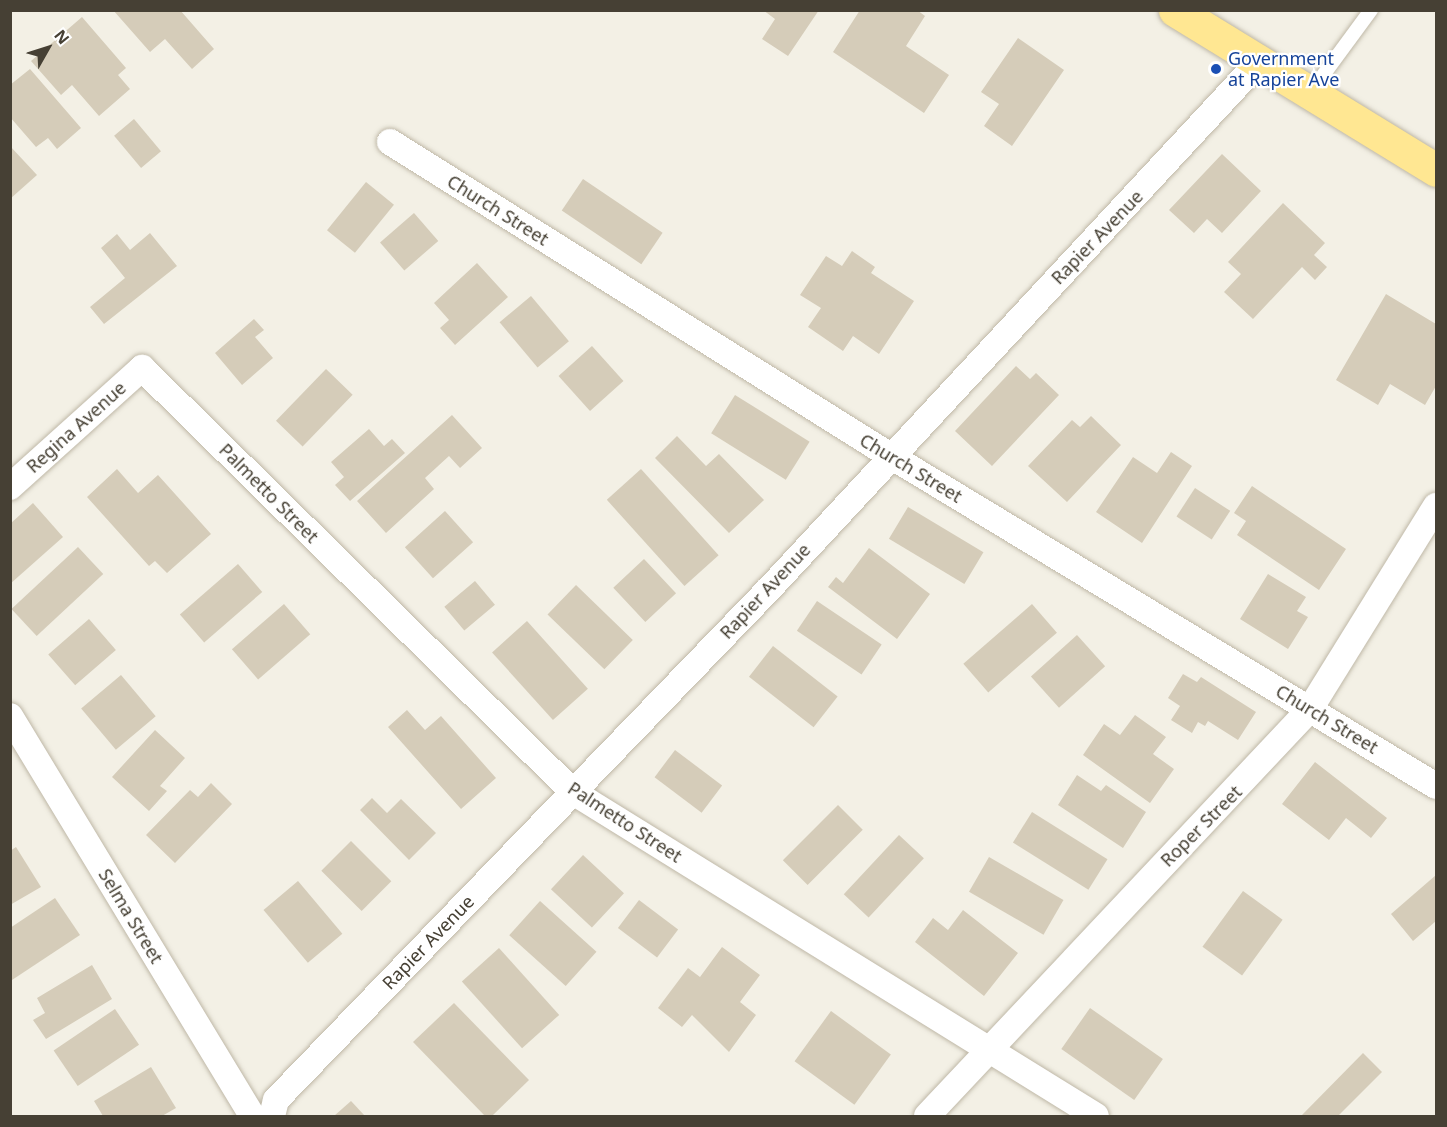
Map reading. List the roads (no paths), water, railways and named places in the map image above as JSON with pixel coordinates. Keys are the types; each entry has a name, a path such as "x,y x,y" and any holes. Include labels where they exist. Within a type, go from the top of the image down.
{"main road":[{"path":"1175,10 1258,63 1437,170"}],"street":[{"name":"Rapier Avenue","path":"272,1116 276,1100 573,792 1258,63"},
{"name":"Church Street","path":"390,142 889,455 1437,786"},
{"name":"Regina Avenue","path":"10,486 142,368"},
{"name":"Palmetto Street","path":"142,368 573,792 1096,1116"},
{"name":"Roper Street","path":"927,1116 986,1048 1310,709 1437,506"},
{"name":"Selma Street","path":"10,716 252,1116"}],"lane":[{"path":"1309,94 1371,10"}],"place":[{"name":"Government at Rapier Ave","path":"1216,69"}]}
